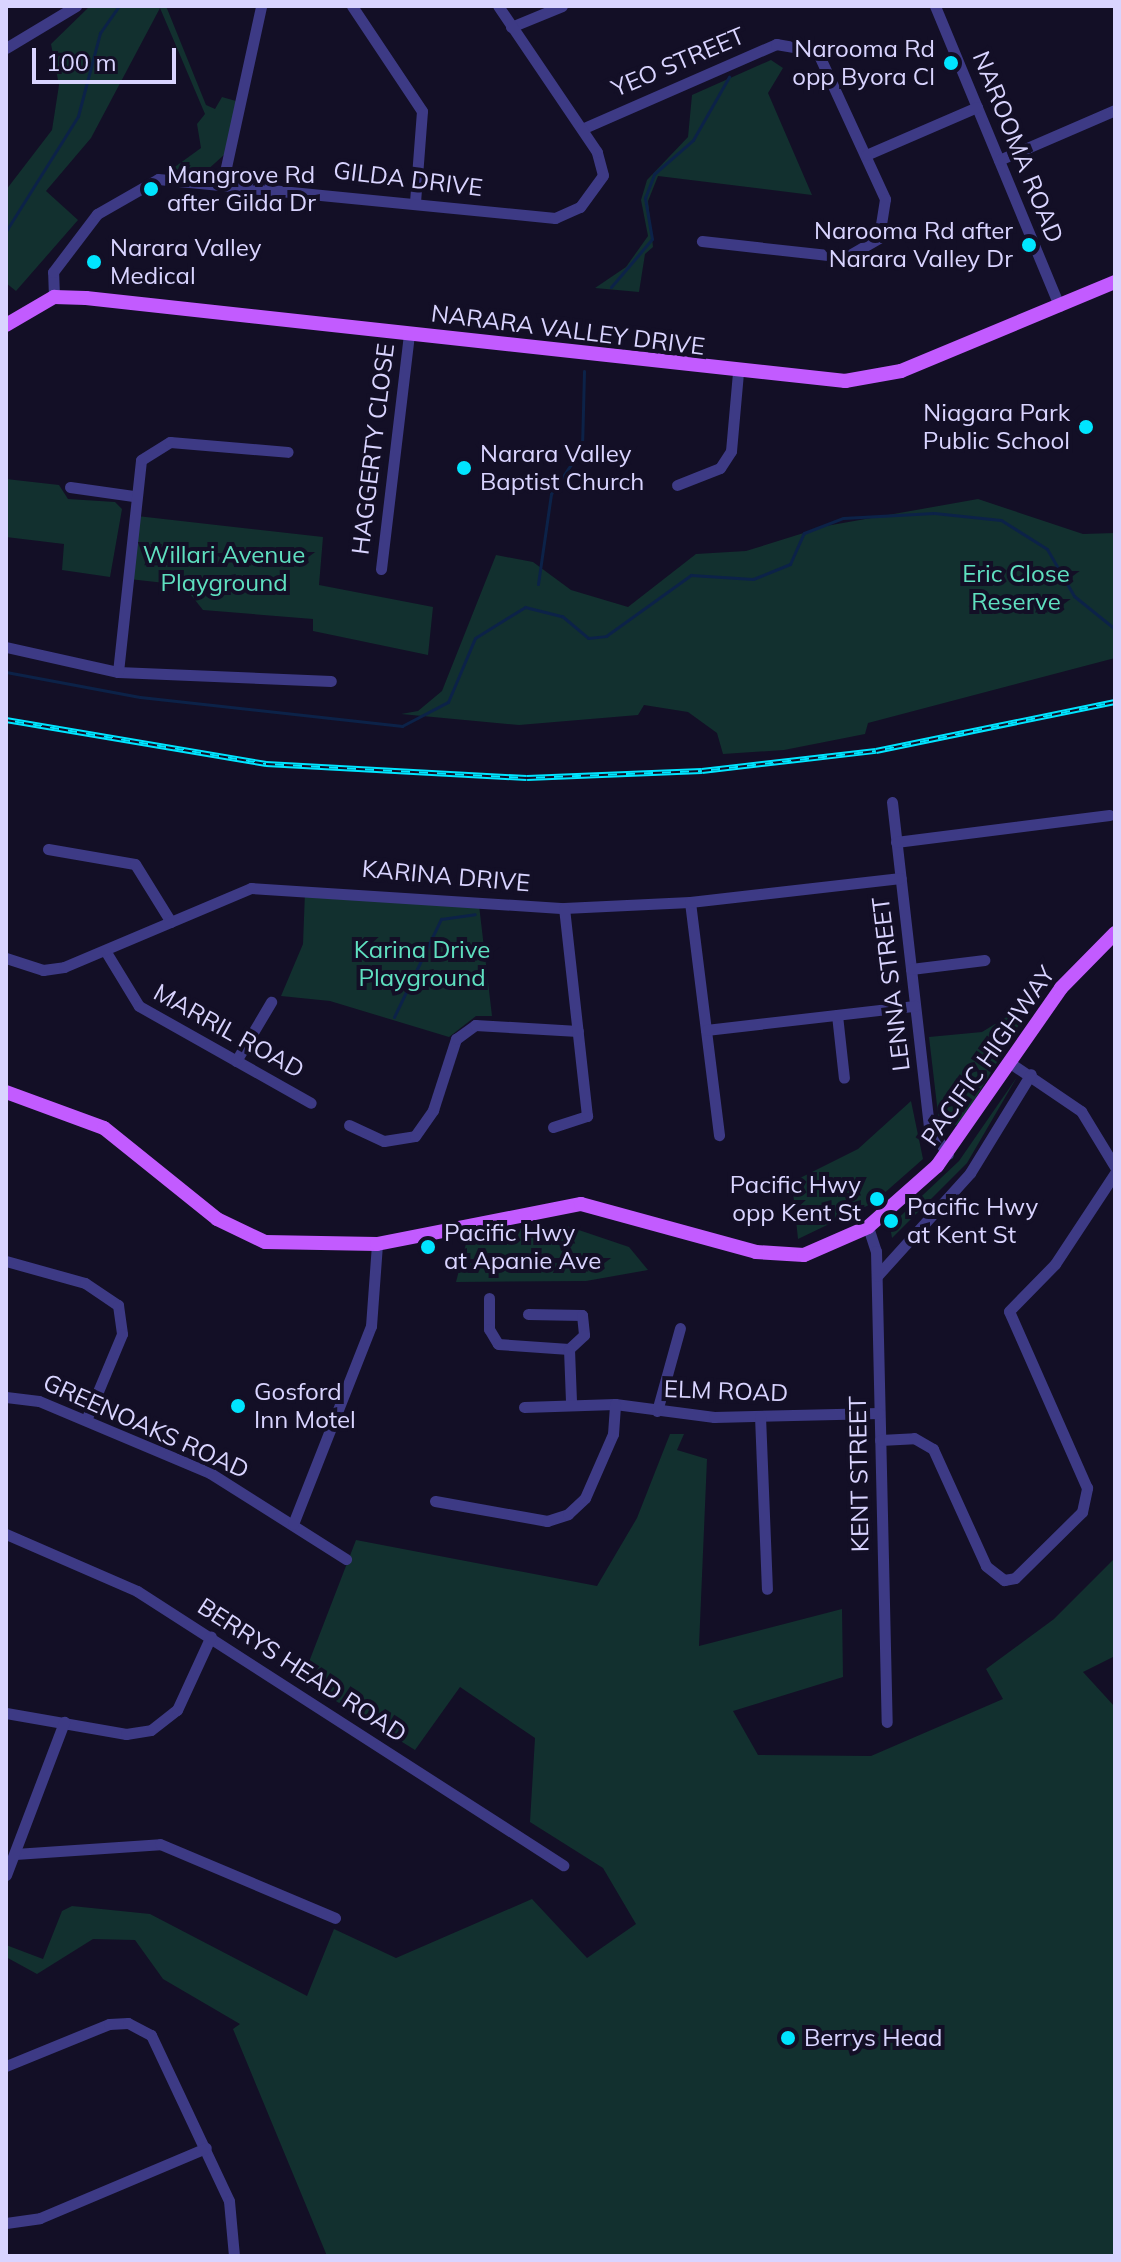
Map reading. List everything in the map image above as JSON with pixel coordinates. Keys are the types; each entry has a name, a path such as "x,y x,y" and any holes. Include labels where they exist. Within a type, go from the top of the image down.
{"main road":[{"name":"NARARA VALLEY DRIVE","path":"54,297 822,380 881,376 1115,282"},
{"path":"6,325 54,297"},
{"name":"PACIFIC HIGHWAY","path":"6,1092 104,1128 250,1237 304,1247 377,1244 555,1205 617,1210 778,1255 804,1255 868,1227 948,1154 1061,988 1115,933"}],"street":[{"path":"6,48 76,6"},
{"path":"223,181 261,6"},
{"path":"352,6 422,111 415,201"},
{"name":"GILDA DRIVE","path":"54,297 57,265 117,198 158,179 223,181 558,217 594,195 603,175 584,128 498,6"},
{"path":"511,27 562,6"},
{"name":"NAROOMA ROAD","path":"937,7 1059,306"},
{"name":"YEO STREET","path":"584,128 776,44 796,43 823,58 887,211 879,238 863,252 832,256 702,241"},
{"path":"866,155 977,107"},
{"path":"999,160 1115,110"},
{"name":"HAGGERTY CLOSE","path":"381,569 409,334"},
{"path":"677,485 720,468 731,451 738,372"},
{"path":"118,672 133,496 141,460 170,442 288,452"},
{"path":"70,487 133,496"},
{"path":"6,647 118,672 331,681"},
{"name":"LENNA STREET","path":"892,802 929,1127 948,1154"},
{"path":"896,842 1109,815"},
{"path":"48,849 135,864 171,922"},
{"name":"KARINA DRIVE","path":"6,958 43,970 106,952 251,888 278,886 564,908 690,902 901,878"},
{"path":"690,902 719,1135"},
{"path":"553,1127 587,1116 564,908"},
{"name":"MARRIL ROAD","path":"106,952 132,1002 311,1103"},
{"path":"911,969 984,960"},
{"path":"236,1061 271,1002"},
{"path":"706,1030 915,1006"},
{"path":"837,1015 844,1078"},
{"path":"349,1125 384,1141 415,1136 433,1110 456,1039 475,1025 578,1031"},
{"path":"1010,1063 1031,1074 1092,1121 1115,1167"},
{"name":"PACIFIC HIGHWAY","path":"877,1276 970,1173 1031,1074"},
{"path":"880,1440 914,1438 933,1449 986,1566 1004,1580 1015,1578 1082,1512 1087,1488 1009,1307 1055,1264 1115,1173"},
{"name":"KENT STREET","path":"868,1227 877,1276 887,1722"},
{"path":"293,1524 371,1326 377,1244"},
{"path":"6,1261 85,1283 118,1305 122,1334 86,1420"},
{"path":"489,1298 489,1329 498,1344 569,1349 584,1335 581,1313 528,1314"},
{"path":"657,1411 680,1328"},
{"path":"569,1349 571,1401"},
{"name":"GREENOAKS ROAD","path":"6,1397 31,1398 210,1473 346,1559"},
{"name":"ELM ROAD","path":"524,1407 571,1401 657,1411 760,1416 879,1413"},
{"path":"435,1501 547,1521 568,1514 585,1498 607,1447 615,1404"},
{"path":"760,1416 767,1589"},
{"name":"BERRYS HEAD ROAD","path":"6,1534 137,1591 563,1865"},
{"path":"6,1713 126,1734 161,1725 177,1710 211,1636"},
{"path":"6,1875 64,1722"},
{"path":"15,1854 160,1844 335,1918"},
{"path":"6,2066 109,2024 134,2025 165,2053 233,2213 234,2256"},
{"path":"6,2223 40,2218 206,2148"}],"green space":[{"path":"90,6 166,6 206,105 215,109 222,97 236,101 225,154 205,172 172,169 201,148 197,124 205,114 160,8 91,138 46,191 78,220 16,291 6,283 6,190 52,130 59,85 51,44"},
{"path":"771,60 783,68 768,93 812,195 658,176 648,201 653,247 645,254 639,292 595,288 626,267 648,236 641,200 647,180 688,137 692,95"},
{"path":"6,479 59,485 68,499 115,502 122,509 110,577 62,570 64,544 6,537"},
{"name":"Eric Close Reserve","path":"978,499 1083,534 1115,533 1115,658 868,723 865,734 784,750 723,754 717,733 688,712 644,705 638,715 519,725 401,714 418,711 442,691 496,555 533,562 571,590 628,607 696,554 746,551 826,526"},
{"name":"Willari Avenue Playground","path":"137,516 323,537 319,585 433,607 428,655 313,631 313,619 203,610 183,585 129,579"},
{"name":"Karina Drive Playground","path":"305,892 479,905 492,1016 476,1016 449,1037 330,1001 281,996 303,944"},
{"path":"1033,1001 961,1123 940,1131 929,1037 982,1032"},
{"path":"1017,1077 967,1163 892,1238 890,1226 959,1161"},
{"path":"911,1101 923,1159 873,1203 798,1239 792,1182 858,1149"},
{"path":"567,1226 629,1247 648,1270 586,1281 456,1282 469,1232"},
{"path":"670,1434 684,1434 677,1450 707,1459 699,1646 842,1609 843,1677 733,1711 758,1755 871,1756 1003,1699 986,1669 1054,1619 1115,1558 1115,1656 1083,1672 1115,1707 1115,2256 327,2256 233,2029 240,2024 163,1979 135,1940 93,1939 37,1974 6,1957 6,1945 43,1959 62,1911 72,1906 150,1914 307,1996 334,1929 396,1958 532,1899 587,1958 636,1924 603,1868 530,1822 535,1738 460,1687 415,1750 302,1680 356,1540 597,1586 637,1518"}],"waterway":[{"path":"6,231 78,116 100,33 119,6"},
{"path":"611,287 652,239 645,198 654,174 693,140 729,77"},
{"path":"538,584 551,494 582,448 584,371"},
{"path":"6,672 140,697 402,726 448,702 475,638 525,607 562,616 588,638 606,636 691,575 753,579 790,564 804,533 843,518 934,513 1001,520 1047,549 1074,596 1115,629"},
{"path":"394,1017 441,919 475,914"}],"railway":[{"path":"6,720 266,764 527,778 702,771 876,751 1115,702"}],"place":[{"name":"Narooma Rd opp Byora Cl","path":"951,63"},
{"name":"Mangrove Rd after Gilda Dr","path":"151,189"},
{"name":"Narooma Rd after Narara Valley Dr","path":"1029,245"},
{"name":"Narara Valley Medical","path":"94,262"},
{"name":"Niagara Park Public School","path":"1086,427"},
{"name":"Narara Valley Baptist Church","path":"464,468"},
{"name":"Pacific Hwy opp Kent St","path":"877,1199"},
{"name":"Pacific Hwy at Kent St","path":"891,1221"},
{"name":"Pacific Hwy at Apanie Ave","path":"428,1247"},
{"name":"Gosford Inn Motel","path":"238,1406"},
{"name":"Berrys Head","path":"788,2038"}]}
